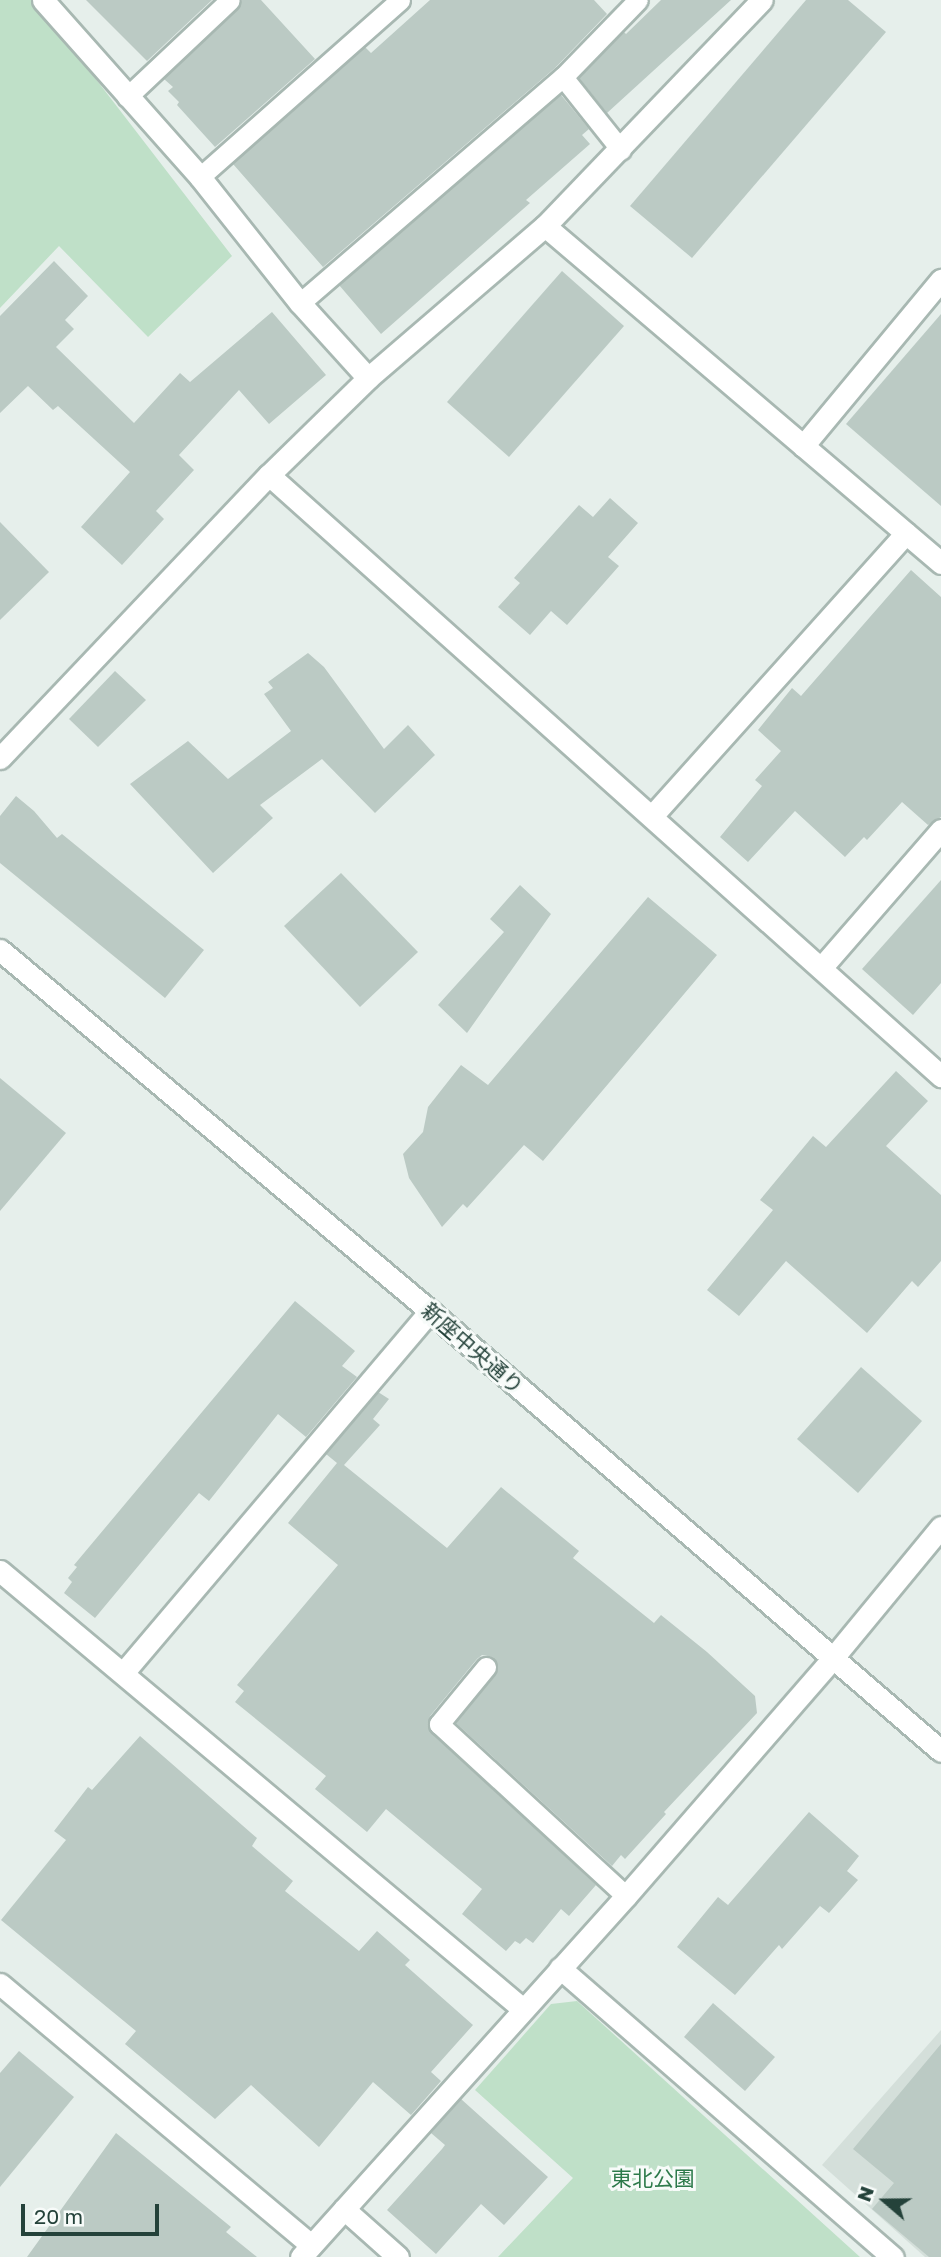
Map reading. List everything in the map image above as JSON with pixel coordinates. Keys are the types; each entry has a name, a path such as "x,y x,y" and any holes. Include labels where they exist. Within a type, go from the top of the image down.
{"street":[{"path":"43,0 200,177 300,303 368,378"},
{"path":"0,758 269,475 368,378 545,226 621,150 762,0"},
{"path":"545,226 941,563"},
{"path":"803,446 941,280"},
{"path":"269,475 941,1076"},
{"path":"652,816 906,533"},
{"path":"821,968 941,830"},
{"name":"新座中央通り","path":"0,950 430,1311 941,1751"},
{"path":"123,1673 430,1311"},
{"path":"0,1984 306,2251 626,1896 832,1659 941,1527"},
{"path":"0,1571 523,2009"},
{"path":"560,1968 893,2257"},
{"path":"344,2209 398,2257"}],"lane":[{"path":"127,97 230,0"},
{"path":"200,177 400,0"},
{"path":"300,303 563,77 638,0"},
{"path":"563,77 621,150"},
{"path":"486,1667 439,1724 626,1896"}],"shaded area":[{"path":"941,2030 941,2257 925,2257 822,2165"}],"green space":[{"path":"0,0 35,0 232,256 148,337 59,246 0,308"},
{"name":"東北公園","path":"577,2001 860,2257 498,2257 573,2178 475,2090 551,2004"}],"building":[{"path":"86,0 212,0 147,61"},
{"path":"242,0 261,0 315,59 215,147 177,105 179,102 168,91 173,87 164,79 238,9"},
{"path":"430,0 594,0 607,14 555,68 323,267 233,164 365,47 371,53"},
{"path":"661,0 731,0 607,113 579,78 624,32 626,34"},
{"path":"806,0 848,0 886,32 692,258 630,206"},
{"path":"561,95 589,129 582,135 590,144 526,200 530,203 381,334 339,285"},
{"path":"54,261 88,296 65,320 74,329 56,347 134,423 180,373 190,382 272,312 326,375 269,424 239,390 179,455 194,470 156,511 164,519 122,565 81,527 130,472 58,406 53,410 28,386 0,413 0,316"},
{"path":"562,271 624,326 509,457 447,402"},
{"path":"941,314 941,506 846,424"},
{"path":"610,498 638,523 608,557 619,566 567,625 551,611 530,635 498,607 520,583 514,578 579,505 593,517"},
{"path":"0,522 49,572 0,620"},
{"path":"911,570 941,597 941,817 928,825 902,802 867,840 864,837 845,857 795,811 748,862 720,837 762,786 755,780 781,751 758,730 792,688 801,696"},
{"path":"308,653 324,667 384,749 408,725 435,755 375,813 322,759 260,805 273,818 213,873 130,784 188,741 228,779 291,731 264,694 273,688 268,682"},
{"path":"115,671 146,700 98,747 69,719"},
{"path":"16,796 34,811 57,838 62,834 204,950 165,998 0,863 0,816"},
{"path":"341,873 418,952 360,1007 284,926"},
{"path":"941,880 941,983 913,1015 862,969"},
{"path":"520,885 551,914 467,1033 438,1005 504,932 490,919"},
{"path":"648,897 717,955 543,1161 524,1145 467,1208 463,1204 442,1227 409,1178 403,1154 423,1132 428,1107 461,1065 488,1085"},
{"path":"896,1071 928,1101 886,1146 941,1195 941,1261 918,1287 912,1281 867,1333 786,1261 739,1316 707,1290 773,1210 760,1200 813,1136 826,1147"},
{"path":"0,1078 66,1133 0,1211"},
{"path":"295,1301 355,1351 342,1366 357,1377 306,1437 278,1414 209,1501 199,1493 95,1618 64,1593 72,1582 68,1578 77,1567 74,1565"},
{"path":"861,1367 922,1421 858,1493 797,1439"},
{"path":"378,1392 389,1399 373,1419 380,1425 344,1465 447,1548 501,1487 579,1551 573,1558 654,1623 661,1615 755,1696 757,1713 664,1812 666,1814 625,1859 621,1855 612,1866 456,1723 498,1670 493,1657 482,1655 477,1659 430,1716 428,1728 596,1885 569,1916 561,1909 533,1943 526,1938 520,1944 515,1941 506,1951 462,1914 482,1889 386,1809 367,1832 315,1789 326,1776 235,1702 244,1691 237,1685 338,1565 288,1523 337,1463 326,1454"},
{"path":"140,1736 257,1838 252,1846 293,1881 285,1891 359,1951 377,1931 410,1960 405,1965 473,2025 431,2072 441,2081 411,2115 373,2082 319,2147 251,2085 215,2119 125,2044 136,2031 1,1920 66,1840 54,1831 88,1787 92,1790"},
{"path":"809,1812 859,1856 847,1871 858,1880 829,1913 820,1906 782,1949 779,1945 735,1995 677,1947 718,1897 728,1905"},
{"path":"713,2003 775,2057 745,2091 684,2037"},
{"path":"941,2044 941,2257 929,2257 872,2209 894,2183 853,2149"},
{"path":"19,2051 74,2097 0,2187 0,2073"},
{"path":"461,2099 548,2177 504,2225 481,2204 436,2254 387,2210 445,2145 431,2133"},
{"path":"116,2133 231,2227 226,2232 257,2257 27,2257"}]}
